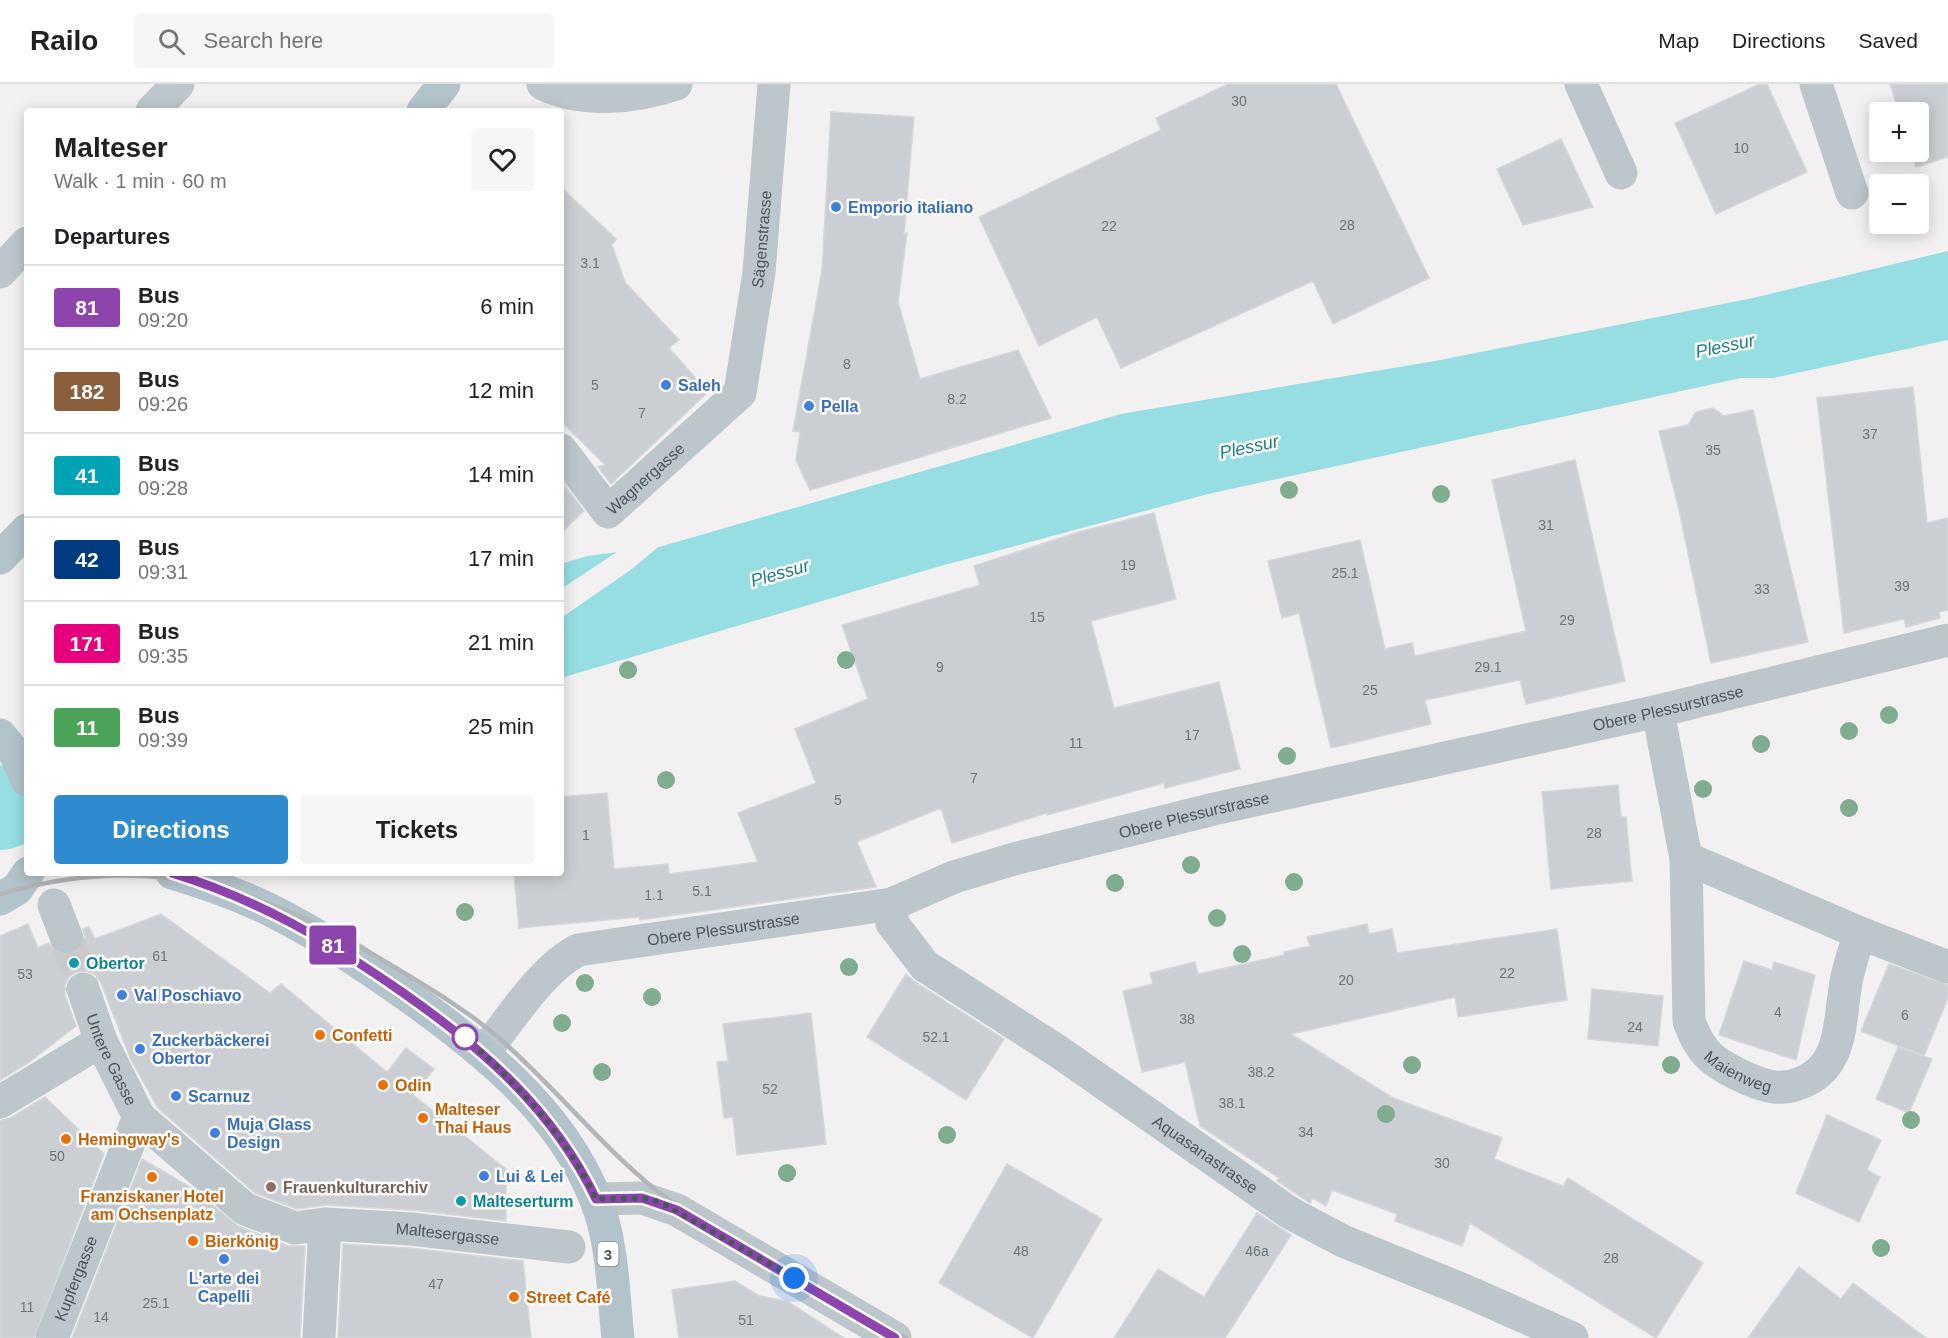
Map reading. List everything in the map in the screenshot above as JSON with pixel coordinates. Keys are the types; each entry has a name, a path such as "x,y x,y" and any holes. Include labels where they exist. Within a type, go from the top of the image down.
{"main road":[{"path":"425,108 444,84"},
{"path":"0,558 24,533"},
{"path":"0,899 17,889 26,876"},
{"name":"3","path":"180,876 253,902 324,939 458,1032 510,1078 562,1138 580,1166 596,1199 604,1223 618,1338"}],"street":[{"path":"155,108 178,84"},
{"path":"543,84 566,93 605,96 644,92 676,84"},
{"name":"Sägenstrasse","path":"740,393 759,272 774,84"},
{"path":"1581,84 1621,173"},
{"path":"1816,84 1851,194"},
{"path":"1,268 24,246"},
{"name":"Wagnergasse","path":"565,459 608,513 740,393"},
{"name":"Obere Plessurstrasse","path":"483,1053 547,973 562,958 578,950 892,904 954,877 1014,859 1214,809 1658,711 1948,640"},
{"name":"Maienweg","path":"1658,711 1686,858 1689,1021 1696,1041 1709,1058 1770,1089 1793,1086 1815,1077 1825,1069 1833,1054 1838,1036 1847,979 1860,933"},
{"path":"1686,858 1860,933 1948,967"},
{"name":"Aquasanastrasse","path":"892,904 892,923 925,966 1059,1052 1290,1213 1343,1241 1466,1290 1572,1338"},
{"path":"54,905 66,936"},
{"name":"Untere Gasse","path":"83,989 101,1041 139,1117 246,1209 295,1228 325,1224"},
{"path":"0,1102 101,1041"},
{"name":"Kupfergasse","path":"52,1338 139,1117"},
{"path":"596,1199 642,1198 668,1206 895,1338"},
{"path":"319,1338 325,1224"},
{"name":"Maltesergasse","path":"325,1224 411,1229 569,1247"}],"water":[{"path":"1948,251 1948,340 1773,378 1741,378 1208,494 937,567 564,677 564,563 587,556 659,547 1121,414 1435,361 1753,298"}],"pier":[{"path":"664,542 632,569 564,616 564,587 623,548"}],"building":[{"path":"1228,84 1336,84 1429,278 1333,324 1313,281 1121,368 1097,317 1039,346 979,217 1161,130 1156,118"},
{"path":"1760,84 1767,84 1807,172 1716,214 1675,123"},
{"path":"1890,84 1948,84 1948,157 1916,167 1914,162 1929,162 1929,102 1896,102"},
{"path":"831,112 914,117 904,234 907,233 898,302 920,379 1018,350 1051,418 810,490 796,460 800,432 793,431 822,270"},
{"path":"1561,139 1593,207 1523,225 1497,169"},
{"path":"564,190 616,239 612,245 625,282 679,340 669,348 708,392 611,484 598,467 605,465 564,424"},
{"path":"1913,387 1927,523 1948,518 1948,610 1939,612 1940,618 1906,627 1904,619 1844,633 1817,398"},
{"path":"1713,408 1724,416 1753,410 1808,642 1711,663 1679,510 1659,431 1688,425 1696,412"},
{"path":"1575,460 1625,681 1526,704 1520,680 1425,700 1431,724 1331,748 1299,613 1282,618 1268,561 1360,540 1385,649 1412,643 1415,656 1526,631 1492,480"},
{"path":"564,485 584,511 564,530"},
{"path":"1154,513 1176,599 1091,621 1114,708 1219,682 1240,769 1165,788 1164,783 1047,815 1047,813 952,843 941,808 857,842 876,887 640,920 639,917 519,928 514,876 564,876 564,797 607,793 614,869 668,864 669,874 758,862 738,813 816,783 795,729 868,699 842,625 980,585 974,566 1079,532"},
{"path":"1618,785 1621,817 1626,817 1632,881 1551,889 1542,792"},
{"path":"161,914 270,993 281,984 387,1072 406,1048 434,1069 413,1095 506,1169 506,1221 412,1210 326,1205 297,1209 255,1193 158,1108 131,1060 101,983 96,975 87,971 76,972 69,977 65,985 65,995 76,1026 28,1063 0,1080 0,936 28,924 38,948 49,943 55,951 64,955 72,954 81,947 85,938 83,929 89,927 95,939"},
{"path":"1367,924 1369,934 1392,929 1397,953 1557,929 1567,1000 1458,1017 1455,997 1291,1034 1393,1098 1502,1138 1494,1159 1563,1186 1568,1178 1703,1263 1656,1338 1470,1223 1462,1246 1395,1221 1397,1214 1332,1190 1326,1206 1313,1198 1310,1203 1277,1181 1279,1178 1200,1126 1185,1062 1142,1072 1123,991 1153,984 1150,973 1195,962 1198,974 1284,955 1284,952 1310,946 1307,937"},
{"path":"1744,961 1772,970 1774,962 1815,975 1796,1060 1719,1035"},
{"path":"1889,964 1948,985 1948,998 1924,1056 1861,1031"},
{"path":"906,974 1004,1039 966,1100 867,1037"},
{"path":"1592,989 1663,996 1658,1046 1588,1039"},
{"path":"811,1013 826,1144 737,1155 733,1117 724,1118 717,1062 728,1061 723,1024"},
{"path":"1898,1047 1932,1059 1909,1113 1876,1099"},
{"path":"45,1097 104,1154 34,1338 0,1338 0,1121 10,1118"},
{"path":"1827,1115 1881,1140 1867,1170 1880,1177 1859,1222 1796,1193"},
{"path":"142,1159 192,1188 238,1226 288,1246 305,1246 300,1338 72,1338"},
{"path":"1007,1164 1102,1219 1033,1338 939,1283"},
{"path":"1257,1213 1291,1235 1225,1338 1114,1338 1158,1269 1204,1297"},
{"path":"343,1244 409,1248 523,1261 531,1338 338,1338"},
{"path":"1799,1267 1841,1299 1853,1283 1926,1338 1748,1338"},
{"path":"735,1281 759,1296 787,1301 844,1338 679,1338 672,1290"}],"waterway":[{"name":"Plessur","path":"0,809 24,801"}],"tunnel":[{"path":"66,936 83,989"}],"railway":[{"path":"0,894 55,881 107,876 156,877 203,884 250,897 296,915 343,938 391,965 474,1018 540,1076 635,1172 678,1206 749,1250 906,1338"}],"bus line":[{"name":"81","path":"182,876 245,898 324,939 458,1032 510,1078 562,1138 580,1166 596,1199 642,1198 660,1202 814,1289 895,1338"}],"place":[{"name":"Emporio italiano","path":"836,207"},
{"name":"Saleh","path":"666,385"},
{"name":"Pella","path":"809,406"},
{"name":"Obertor","path":"74,963"},
{"name":"Val Poschiavo","path":"122,995"},
{"name":"Confetti","path":"320,1035"},
{"name":"Zuckerbäckerei Obertor","path":"140,1049"},
{"name":"Odin","path":"383,1085"},
{"name":"Scarnuz","path":"176,1096"},
{"name":"Malteser Thai Haus","path":"423,1118"},
{"name":"Muja Glass Design","path":"215,1133"},
{"name":"Hemingway's","path":"66,1139"},
{"name":"Lui & Lei","path":"484,1176"},
{"name":"Franziskaner Hotel am Ochsenplatz","path":"152,1177"},
{"name":"Frauenkulturarchiv","path":"271,1187"},
{"name":"Malteserturm","path":"461,1201"},
{"name":"Bierkönig","path":"193,1241"},
{"name":"L'arte dei Capelli","path":"224,1259"},
{"name":"Street Café","path":"514,1297"}],"route":[{"path":"465,1037 510,1078 562,1138 580,1166 596,1199 642,1198 660,1202 794,1278"}]}
